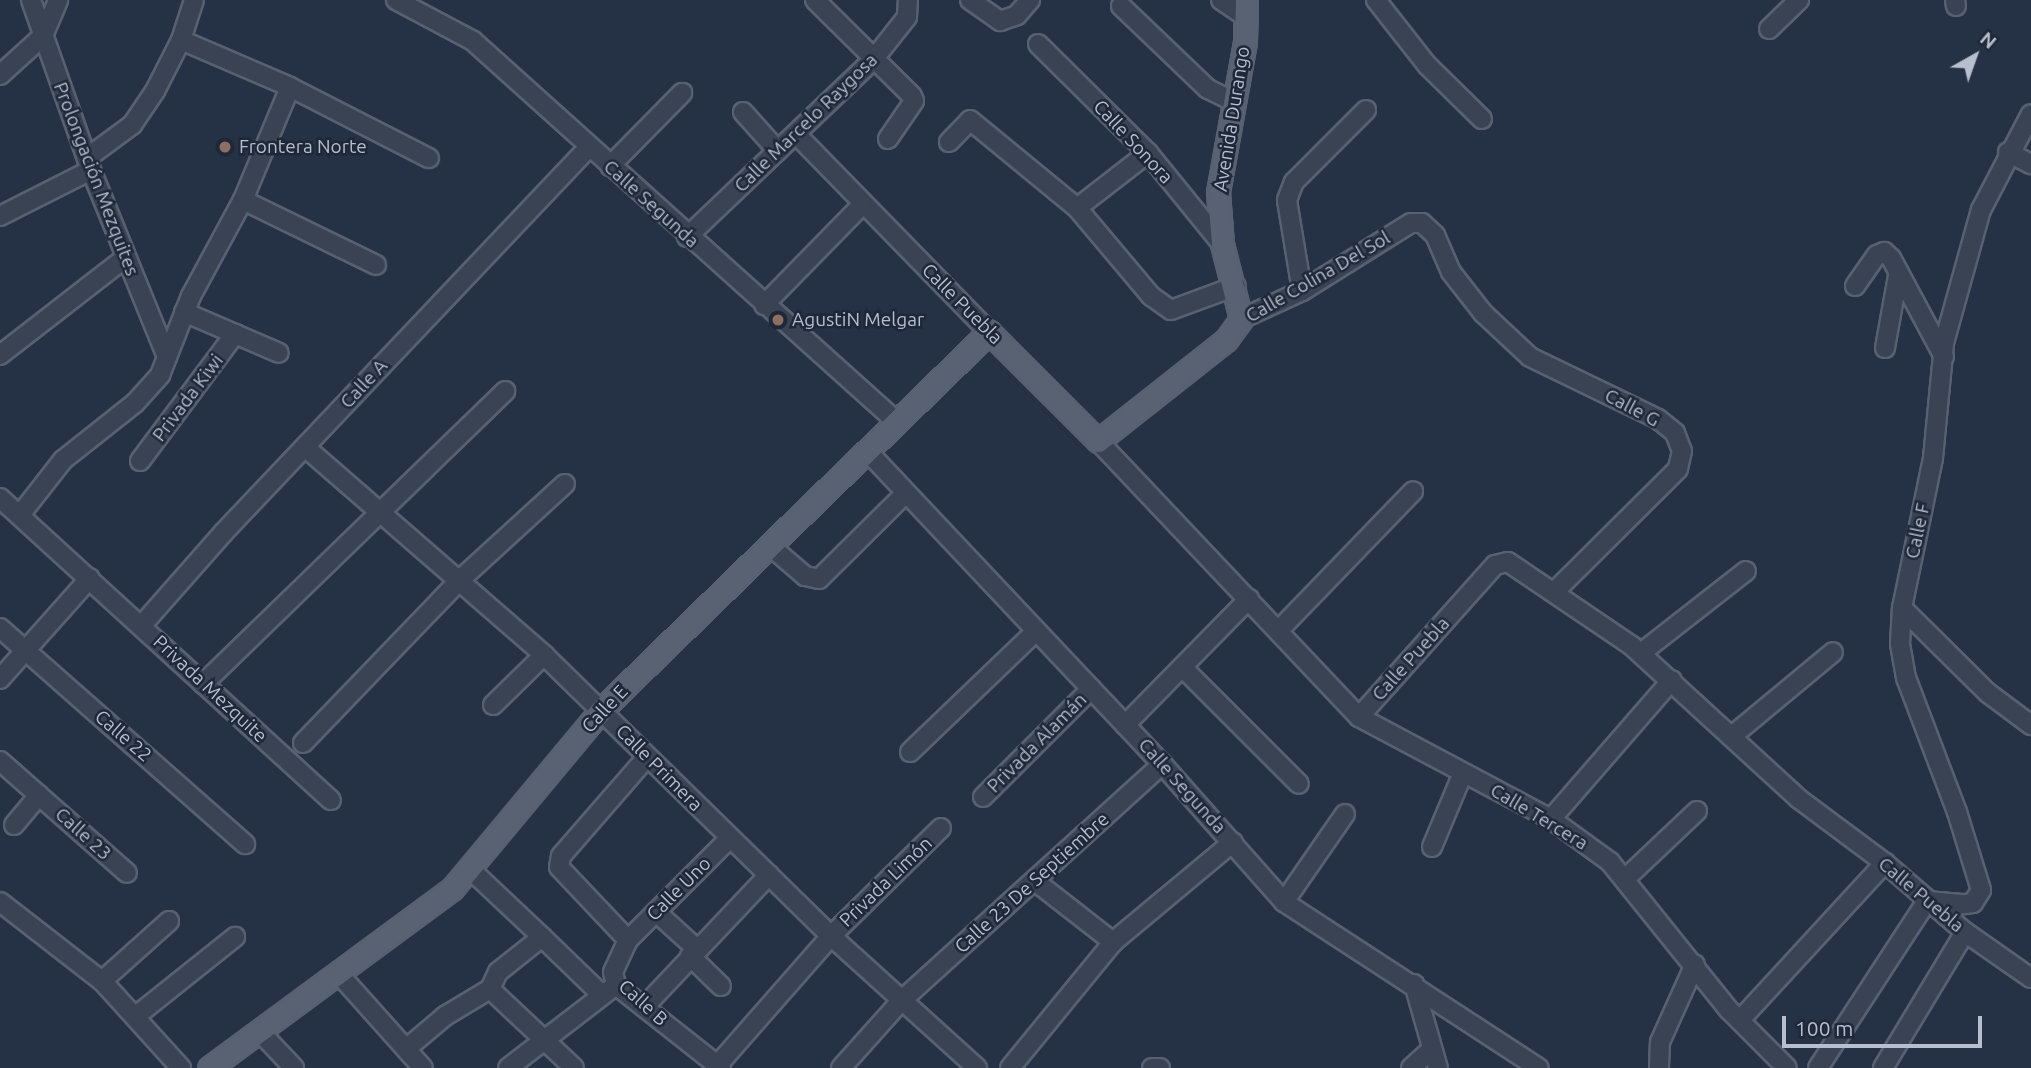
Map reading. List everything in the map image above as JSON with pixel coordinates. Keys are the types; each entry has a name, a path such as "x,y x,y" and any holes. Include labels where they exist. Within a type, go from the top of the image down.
{"main road":[{"name":"Avenida Durango","path":"1241,319 1236,286 1222,244 1218,192 1235,102 1246,8"},
{"name":"Calle Colina Del Sol","path":"1098,441 1226,340 1241,319"},
{"name":"Calle E","path":"209,1068 471,870 601,710 989,332"},
{"name":"Calle Puebla","path":"989,332 1098,441"}],"street":[{"name":"Prolongación Mezquites","path":"32,0 89,164 167,357"},
{"path":"0,75 43,36 58,0"},
{"path":"0,216 89,164 132,124 181,40 194,0"},
{"name":"Calle Segunda","path":"396,0 473,41 687,237 897,422"},
{"path":"815,0 873,60 909,90 914,101 888,139"},
{"name":"Calle Marcelo Raygosa","path":"687,237 873,60 906,17 908,0"},
{"path":"970,0 1000,21 1017,15 1030,0"},
{"path":"1221,0 1246,8"},
{"path":"1376,0 1427,65 1482,119"},
{"path":"1769,29 1800,0"},
{"path":"1121,6 1208,89 1235,102"},
{"path":"181,40 289,87 429,158"},
{"name":"Calle Sonora","path":"1038,44 1148,153 1222,244"},
{"path":"20,515 63,460 148,390 167,357 184,312 243,200 289,87"},
{"path":"610,166 682,93"},
{"path":"1301,291 1287,201 1294,182 1366,110"},
{"path":"743,112 778,151"},
{"name":"Calle F","path":"1927,901 1965,904 1979,897 1981,890 1958,811 1906,678 1900,644 1902,608 1933,458 1944,357 1981,210 2008,152 2031,114"},
{"path":"949,142 970,120 1077,208 1151,296 1171,310 1236,286"},
{"name":"Calle Puebla","path":"796,134 989,332"},
{"name":"Calle A","path":"142,625 305,447 589,147"},
{"path":"2008,152 2031,164"},
{"path":"1077,208 1148,153"},
{"path":"243,200 376,265"},
{"path":"764,305 863,204"},
{"name":"Calle Colina Del Sol","path":"1241,319 1301,291 1410,223"},
{"name":"Calle G","path":"1410,223 1430,228 1451,272 1483,313 1530,357 1658,419 1675,433 1682,451 1678,469 1555,591"},
{"path":"1855,286 1877,255 1884,252 1944,357"},
{"path":"0,355 125,258"},
{"path":"1885,348 1898,276"},
{"path":"184,312 279,353"},
{"name":"Privada Kiwi","path":"140,461 235,334"},
{"path":"203,684 505,391"},
{"name":"Calle Puebla","path":"1098,441 1359,717 1495,565 1508,562 1555,591 1641,653 1799,799 1885,863 1965,932 2028,978"},
{"name":"Calle Primera","path":"305,447 544,655 831,936 969,1065"},
{"name":"Calle Segunda","path":"868,452 1162,764 1284,902 1414,984 1539,1068"},
{"path":"303,743 460,581 565,484"},
{"path":"1279,630 1413,491"},
{"path":"770,546 805,576 818,579 905,494"},
{"name":"Privada Mezquite","path":"0,498 331,800"},
{"path":"1641,653 1746,571"},
{"path":"0,679 90,578"},
{"path":"1125,725 1249,599"},
{"path":"1902,608 1978,685 2031,724"},
{"name":"Calle 22","path":"0,628 245,844"},
{"path":"910,752 1035,632"},
{"path":"1732,736 1833,652"},
{"path":"493,705 544,655"},
{"path":"1182,667 1299,784"},
{"path":"1551,819 1672,680"},
{"name":"Privada Alamán","path":"983,797 1091,689"},
{"name":"Calle Tercera","path":"1359,717 1551,819 1625,879 1740,1020 1787,1068"},
{"path":"628,940 559,867 561,856 647,757"},
{"name":"Calle 23","path":"0,761 127,873"},
{"name":"Calle 23 De Septiembre","path":"841,1068 901,1001 1037,882 1162,764"},
{"path":"1432,847 1463,773"},
{"name":"Calle 23","path":"13,825 39,795"},
{"path":"1625,879 1697,811"},
{"path":"1284,902 1345,814"},
{"name":"Privada Limón","path":"718,1067 831,936 941,828"},
{"name":"Calle Uno","path":"628,940 730,838"},
{"path":"1010,1068 1113,942 1233,842"},
{"path":"1740,1020 1885,863"},
{"path":"471,870 542,937 609,990 508,1068"},
{"path":"644,1007 769,875"},
{"path":"1037,882 1113,942"},
{"path":"1818,1068 1927,901"},
{"path":"0,902 102,981 181,1068"},
{"path":"656,912 694,952 721,986"},
{"path":"102,981 169,921"},
{"path":"1883,1068 1965,932"},
{"path":"136,1016 235,937"},
{"path":"406,1049 445,1016 490,989 498,972 542,937"},
{"name":"Calle B","path":"628,940 609,990 644,1007 718,1067"},
{"path":"1659,1068 1660,1042 1695,964"},
{"path":"338,973 423,1068"},
{"path":"1414,984 1438,1068"},
{"path":"490,989 574,1068"},
{"path":"259,1031 295,1068"},
{"path":"1411,1068 1432,1049"},
{"path":"1152,1068 1160,1068"}],"place":[{"name":"Frontera Norte","path":"225,147"},
{"name":"AgustiN Melgar","path":"778,320"}]}
